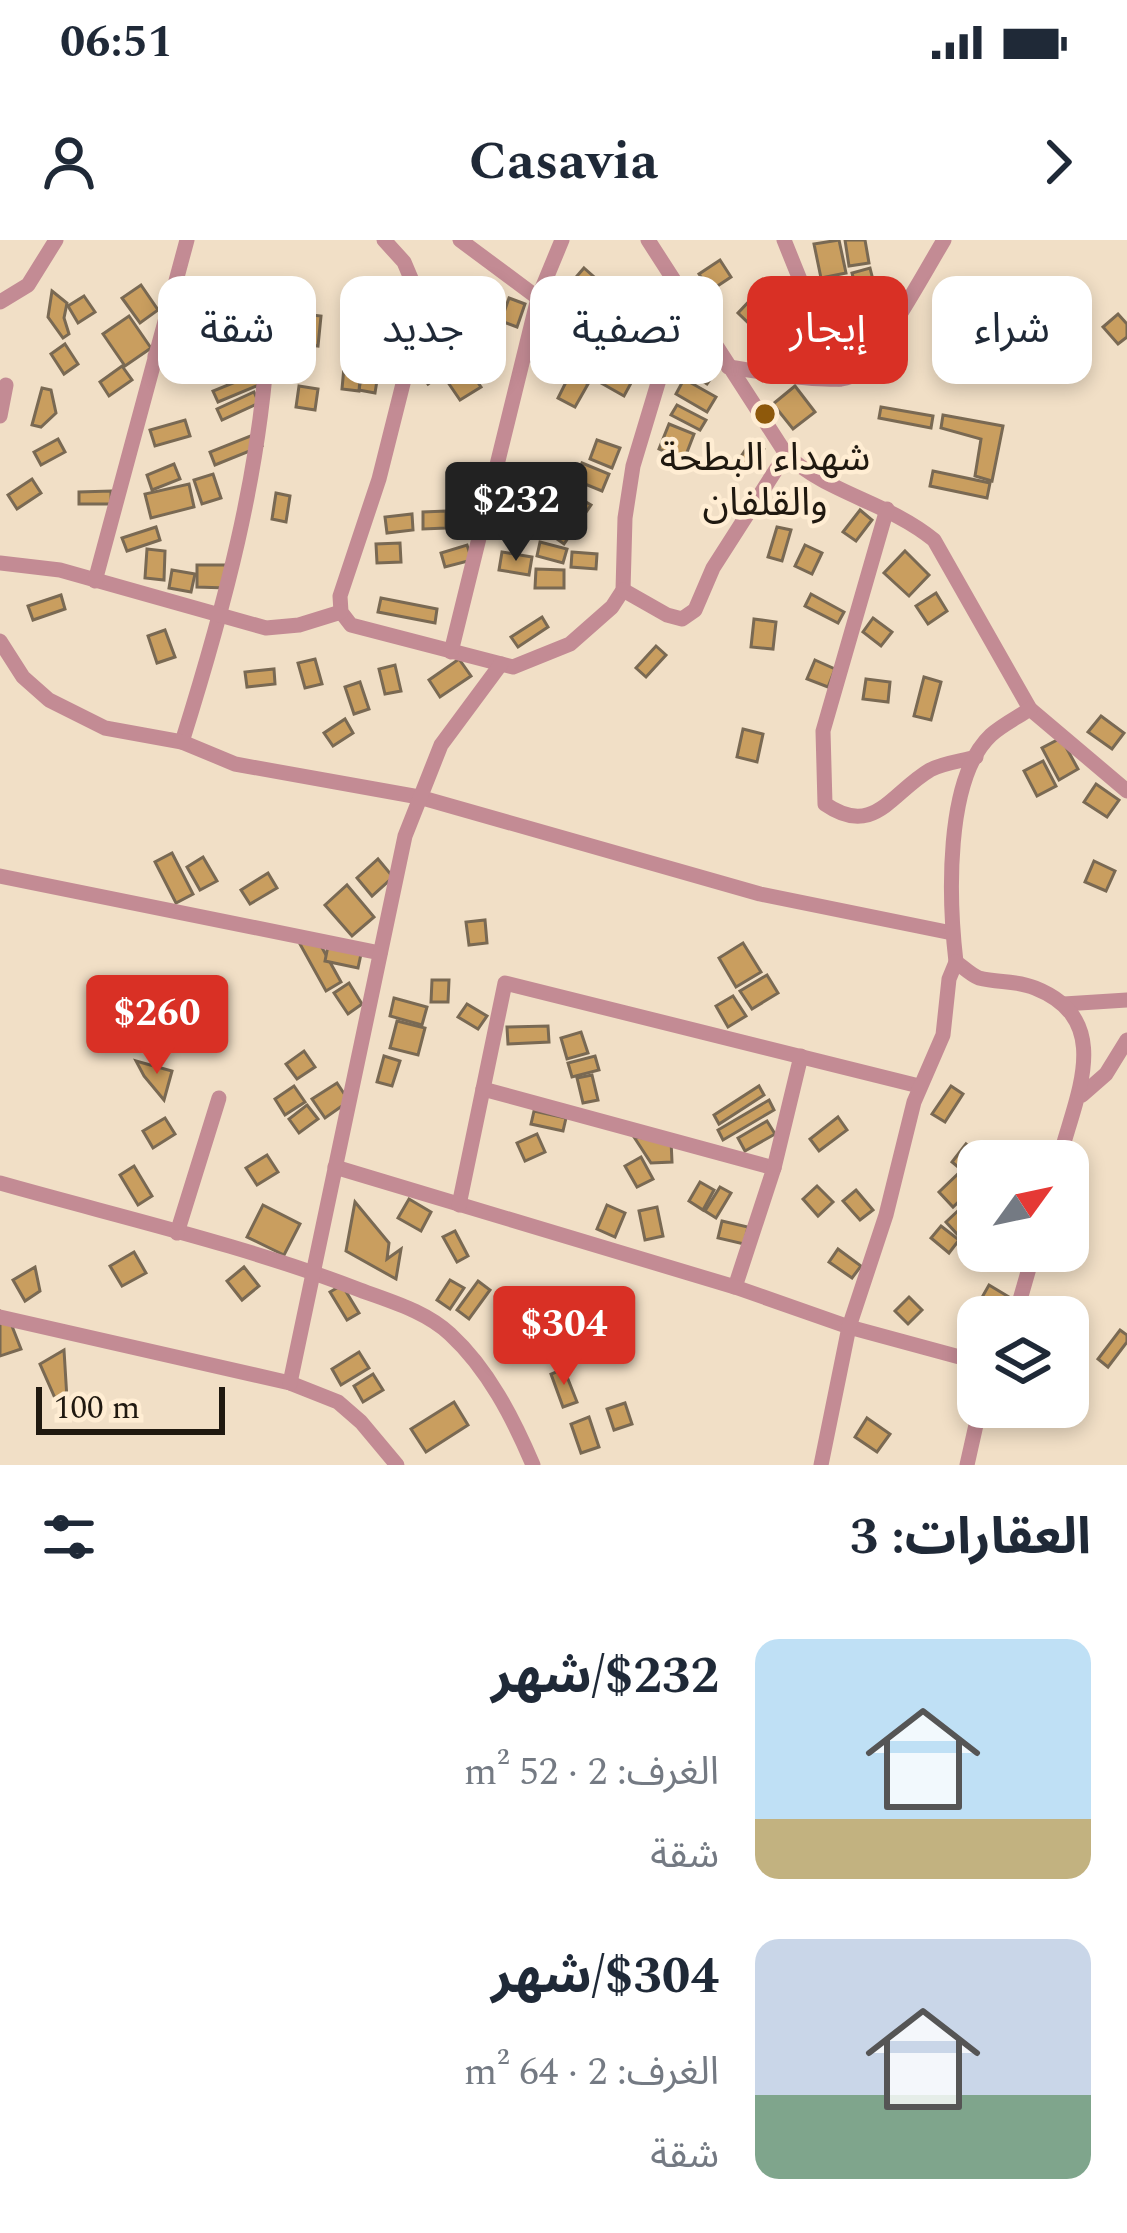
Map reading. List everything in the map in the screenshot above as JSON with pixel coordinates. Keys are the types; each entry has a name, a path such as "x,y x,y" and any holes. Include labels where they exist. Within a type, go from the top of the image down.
{"street":[{"path":"0,302 28,285 56,240"},
{"path":"95,580 187,240"},
{"path":"385,240 404,262 420,316 368,518 340,596 341,612 351,626 513,667 570,644 612,607 623,590 625,518 633,466 657,384"},
{"path":"460,240 530,292"},
{"path":"547,276 562,240"},
{"path":"648,240 669,276"},
{"path":"802,276 789,240 804,240"},
{"path":"908,298 944,240"},
{"path":"155,356 256,330 268,336 257,447 221,617 182,742"},
{"path":"451,652 530,331"},
{"path":"723,360 786,454 806,473 912,522 934,540 1030,709 1127,791"},
{"path":"728,367 747,369"},
{"path":"0,416 6,385"},
{"path":"623,590 682,620 695,610 713,568 786,454"},
{"path":"887,509 823,731 824,804 843,817 861,817 880,810 932,769 976,757"},
{"path":"0,563 60,570 266,628 299,625 341,612"},
{"path":"0,640 23,677 49,700 105,728 182,742 235,764 419,797 760,894 952,933"},
{"path":"290,1382 405,836 441,746 501,664"},
{"path":"821,1465 849,1328 886,1215 919,1086 943,1035 949,979 956,962 952,933 956,807 976,757 991,736 1030,709"},
{"path":"0,876 380,953"},
{"path":"956,962 978,978 1038,988 1064,1004 1081,1037 1082,1094"},
{"path":"459,1205 505,982 919,1086"},
{"path":"1064,1004 1127,1000"},
{"path":"1064,1140 1082,1094 1106,1074 1127,1040"},
{"path":"735,1287 773,1168 801,1056"},
{"path":"483,1089 773,1168"},
{"path":"177,1233 219,1098"},
{"path":"335,1167 735,1287 849,1328 957,1356"},
{"path":"0,1183 313,1271 421,1312 470,1355 515,1423 533,1465"},
{"path":"0,1317 290,1382 338,1402 362,1422 397,1465"},
{"path":"967,1465 975,1428"}],"building":[{"path":"839,240 846,273 821,276 814,244"},
{"path":"845,240 865,240 869,263 849,266"},
{"path":"720,260 731,277 723,282 723,276 699,274"},
{"path":"870,268 872,276 853,276"},
{"path":"141,285 158,310 140,323 122,298"},
{"path":"52,291 67,303 64,318 69,334 63,338 48,317"},
{"path":"84,296 95,312 78,323 68,306"},
{"path":"509,298 525,304 517,327 506,323"},
{"path":"1118,314 1127,324 1127,337 1118,344 1103,327"},
{"path":"316,315 321,316 316,346"},
{"path":"129,316 151,348 125,366 103,334"},
{"path":"65,344 78,364 64,374 51,354"},
{"path":"122,366 132,380 109,396 100,382"},
{"path":"230,384 259,385 218,402 213,391"},
{"path":"342,384 360,384 359,391 342,389"},
{"path":"360,384 376,384 375,393 359,390"},
{"path":"449,384 479,384 481,387 460,400"},
{"path":"565,384 588,384 575,407 558,398"},
{"path":"603,384 630,384 624,396"},
{"path":"681,384 693,384 716,397 707,412 676,394"},
{"path":"299,386 318,389 315,410 296,407"},
{"path":"795,386 815,412 793,429 773,404"},
{"path":"42,388 51,390 56,413 41,427 32,425"},
{"path":"254,392 259,403 222,420 217,409"},
{"path":"677,405 706,420 700,430 671,415"},
{"path":"881,407 933,416 931,428 879,418"},
{"path":"943,415 1003,426 992,481 975,476 981,439 941,428"},
{"path":"185,420 190,436 155,446 150,430"},
{"path":"669,424 694,434 684,460 659,449"},
{"path":"258,433 262,446 215,465 210,452"},
{"path":"58,439 65,452 41,465 34,452"},
{"path":"597,440 620,448 612,468 590,459"},
{"path":"752,440 764,449 748,472 736,464"},
{"path":"582,463 609,474 602,491 575,480"},
{"path":"174,464 180,479 152,490 147,475"},
{"path":"933,471 990,483 987,498 930,486"},
{"path":"213,474 221,498 202,504 194,480"},
{"path":"32,479 41,493 17,509 8,495"},
{"path":"189,484 194,507 151,518 145,494"},
{"path":"111,491 111,504 79,504 79,492"},
{"path":"276,493 290,496 286,522 272,519"},
{"path":"581,499 591,505 564,544 554,537"},
{"path":"860,510 872,520 856,541 843,532"},
{"path":"446,511 446,528 423,529 423,512"},
{"path":"513,511 533,513 532,531 511,529"},
{"path":"412,514 413,530 387,533 385,517"},
{"path":"156,527 160,540 127,551 122,538"},
{"path":"777,527 791,530 782,561 768,557"},
{"path":"540,542 567,549 563,563 537,556"},
{"path":"400,543 401,562 377,563 376,544"},
{"path":"467,545 472,560 445,567 441,553"},
{"path":"805,545 822,553 812,574 795,566"},
{"path":"147,549 165,551 164,580 145,578"},
{"path":"905,551 929,575 909,596 884,573"},
{"path":"502,552 532,557 529,575 499,570"},
{"path":"572,552 597,554 596,569 571,567"},
{"path":"197,565 226,565 226,588 197,587"},
{"path":"536,569 564,570 564,588 535,588"},
{"path":"172,570 195,574 191,592 169,588"},
{"path":"936,593 947,611 928,624 916,606"},
{"path":"811,594 844,612 838,623 805,606"},
{"path":"61,595 65,609 33,620 28,606"},
{"path":"381,598 437,609 435,623 378,612"},
{"path":"542,617 548,627 518,647 511,637"},
{"path":"873,618 892,632 881,646 863,632"},
{"path":"754,619 776,622 773,649 751,647"},
{"path":"165,630 175,657 157,663 148,636"},
{"path":"656,646 666,655 646,677 636,668"},
{"path":"315,659 322,684 305,688 298,663"},
{"path":"459,659 471,676 440,697 429,680"},
{"path":"815,660 835,669 828,687 807,679"},
{"path":"395,665 401,691 385,694 379,669"},
{"path":"274,669 275,684 247,687 245,672"},
{"path":"924,677 941,682 931,720 914,716"},
{"path":"866,679 890,682 888,702 863,699"},
{"path":"360,682 369,709 354,714 345,687"},
{"path":"1101,716 1124,733 1112,749 1088,732"},
{"path":"345,719 353,733 333,746 324,733"},
{"path":"743,729 763,734 757,762 737,757"},
{"path":"1061,738 1078,769 1059,780 1042,748"},
{"path":"1043,761 1056,786 1037,796 1024,771"},
{"path":"1096,784 1119,800 1107,817 1084,802"},
{"path":"172,853 193,894 176,903 155,862"},
{"path":"203,857 217,881 200,890 187,867"},
{"path":"378,859 393,877 372,896 357,878"},
{"path":"1094,861 1115,871 1106,891 1085,882"},
{"path":"268,873 277,888 250,904 241,890"},
{"path":"347,885 374,917 352,936 325,905"},
{"path":"485,920 487,943 469,945 466,922"},
{"path":"315,935 341,982 326,991 300,944"},
{"path":"743,943 761,972 736,987 719,958"},
{"path":"328,946 361,954 358,968 325,961"},
{"path":"767,975 778,993 752,1009 740,991"},
{"path":"432,980 449,980 448,1002 431,1002"},
{"path":"349,983 362,1004 348,1014 334,993"},
{"path":"733,996 746,1016 728,1027 716,1006"},
{"path":"394,998 427,1007 422,1025 390,1016"},
{"path":"467,1004 487,1016 478,1029 458,1017"},
{"path":"397,1021 425,1028 418,1055 390,1048"},
{"path":"548,1026 549,1042 508,1044 507,1027"},
{"path":"581,1032 588,1053 567,1059 561,1038"},
{"path":"304,1051 315,1067 297,1079 286,1064"},
{"path":"384,1056 400,1061 392,1086 377,1082"},
{"path":"595,1056 599,1070 572,1077 568,1063"},
{"path":"136,1061 172,1071 164,1100 144,1076"},
{"path":"592,1075 598,1100 583,1103 577,1078"},
{"path":"337,1083 349,1101 325,1118 312,1099"},
{"path":"294,1086 305,1102 285,1115 275,1099"},
{"path":"759,1086 764,1095 719,1124 714,1115"},
{"path":"951,1086 963,1094 945,1122 932,1114"},
{"path":"769,1100 774,1110 723,1140 718,1130"},
{"path":"307,1105 318,1119 299,1133 289,1119"},
{"path":"534,1111 566,1118 563,1131 531,1124"},
{"path":"838,1117 847,1130 819,1151 810,1139"},
{"path":"165,1118 175,1134 153,1148 143,1131"},
{"path":"767,1121 775,1134 745,1151 738,1138"},
{"path":"537,1134 545,1152 525,1161 517,1143"},
{"path":"634,1137 671,1140 672,1162 651,1163"},
{"path":"267,1155 278,1172 257,1185 246,1168"},
{"path":"641,1157 653,1179 637,1187 625,1166"},
{"path":"134,1166 152,1196 138,1205 120,1175"},
{"path":"957,1175 953,1207 939,1192"},
{"path":"700,1182 714,1190 703,1210 689,1201"},
{"path":"817,1186 833,1202 818,1216 803,1199"},
{"path":"720,1187 731,1193 716,1218 705,1211"},
{"path":"856,1190 873,1210 860,1220 843,1201"},
{"path":"409,1199 431,1212 421,1231 398,1218"},
{"path":"355,1202 389,1243 387,1259 401,1249 396,1279 346,1251"},
{"path":"263,1205 300,1224 284,1255 247,1237"},
{"path":"607,1205 625,1213 615,1237 597,1229"},
{"path":"657,1207 663,1236 645,1240 639,1211"},
{"path":"957,1212 957,1234 946,1222"},
{"path":"722,1221 748,1227 744,1244 718,1238"},
{"path":"941,1226 957,1243 949,1253 931,1238"},
{"path":"455,1231 468,1256 457,1262 443,1237"},
{"path":"838,1249 861,1266 852,1278 829,1262"},
{"path":"134,1252 146,1273 122,1286 110,1266"},
{"path":"35,1267 40,1291 25,1301 13,1280"},
{"path":"244,1267 259,1286 242,1300 227,1281"},
{"path":"450,1280 464,1288 450,1309 437,1300"},
{"path":"478,1281 490,1290 469,1319 457,1310"},
{"path":"342,1285 359,1313 347,1320 330,1292"},
{"path":"989,1285 1007,1296 983,1296"},
{"path":"520,1289 531,1306 515,1316 505,1299"},
{"path":"585,1295 596,1312 552,1339 542,1322"},
{"path":"909,1297 922,1310 908,1324 895,1311"},
{"path":"0,1311 8,1316 21,1349 0,1356"},
{"path":"529,1314 544,1337 532,1345 517,1321"},
{"path":"1120,1330 1127,1342 1108,1367 1098,1359"},
{"path":"64,1350 67,1399 55,1398 40,1364"},
{"path":"359,1352 369,1368 341,1385 332,1369"},
{"path":"564,1369 577,1402 563,1407 551,1374"},
{"path":"373,1374 383,1390 363,1402 354,1386"},
{"path":"454,1402 468,1425 426,1452 411,1429"},
{"path":"625,1403 632,1424 614,1430 607,1409"},
{"path":"589,1417 599,1447 581,1453 571,1424"},
{"path":"867,1418 890,1434 877,1452 855,1437"}],"place":[{"name":"شهداء البطحة والقلفان","path":"765,414"}]}
